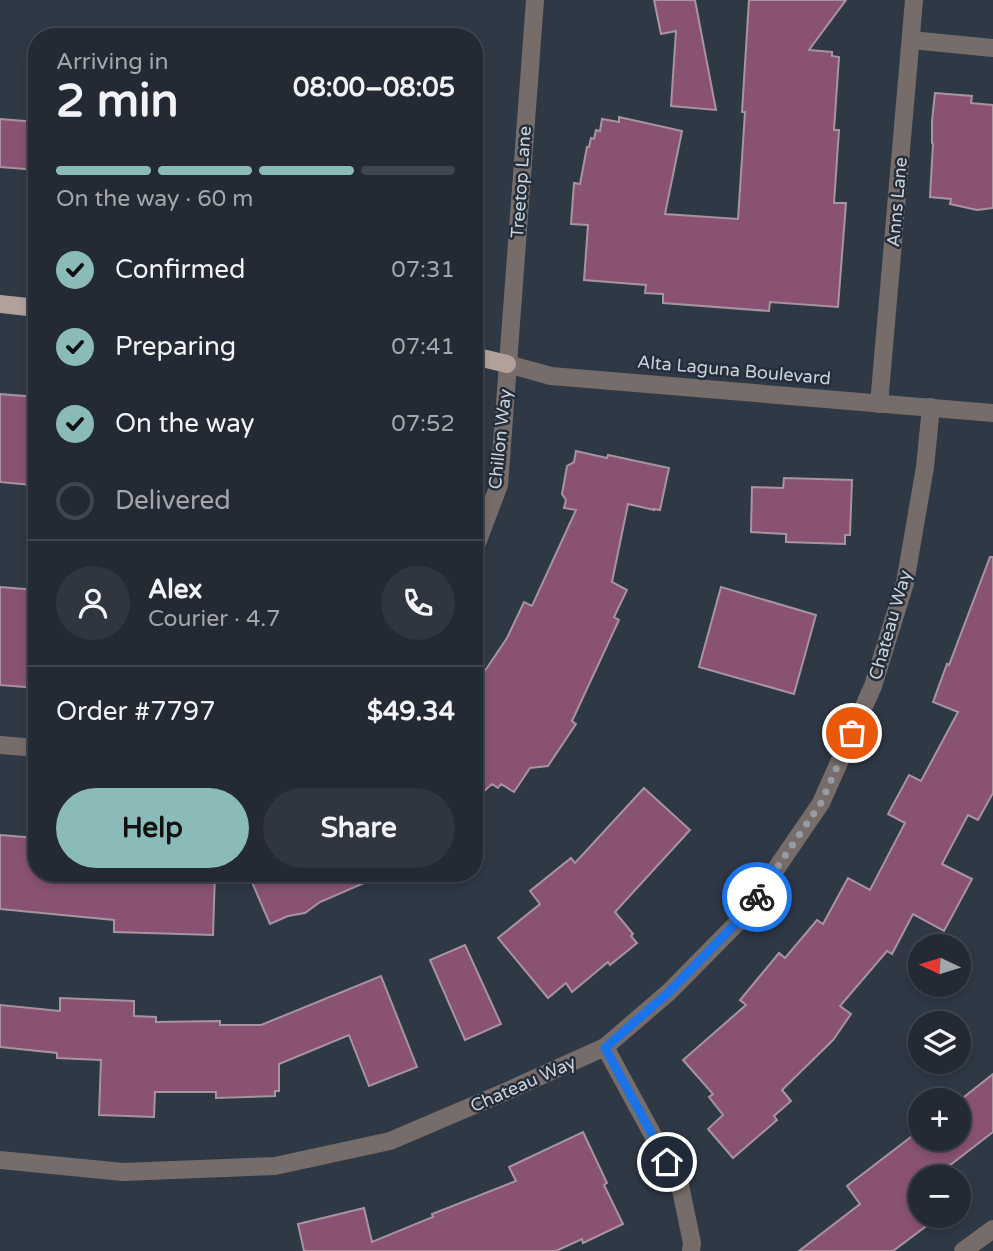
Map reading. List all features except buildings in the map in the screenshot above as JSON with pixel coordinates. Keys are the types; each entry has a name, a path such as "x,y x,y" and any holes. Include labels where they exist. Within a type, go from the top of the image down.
{"main road":[{"path":"0,304 28,307"},
{"name":"Alta Laguna Boulevard","path":"483,358 507,365"}],"street":[{"name":"Treetop Lane","path":"507,365 535,0"},
{"name":"Anns Lane","path":"880,404 914,0"},
{"path":"911,40 993,48"},
{"name":"Alta Laguna Boulevard","path":"507,365 551,376 993,413"},
{"name":"Chillon Way","path":"483,527 499,485 507,365"},
{"name":"Chateau Way","path":"0,1160 123,1172 275,1166 390,1140 605,1048 669,992 743,916 821,803 873,686 905,583 925,467 931,407"},
{"path":"0,745 28,747"},
{"path":"605,1048 680,1185 692,1243 691,1251"},
{"path":"963,1251 993,1229"}],"way so far":[{"path":"757,897 821,803 852,733"}],"route":[{"path":"667,1162 605,1048 669,992 743,916 757,897"}]}
